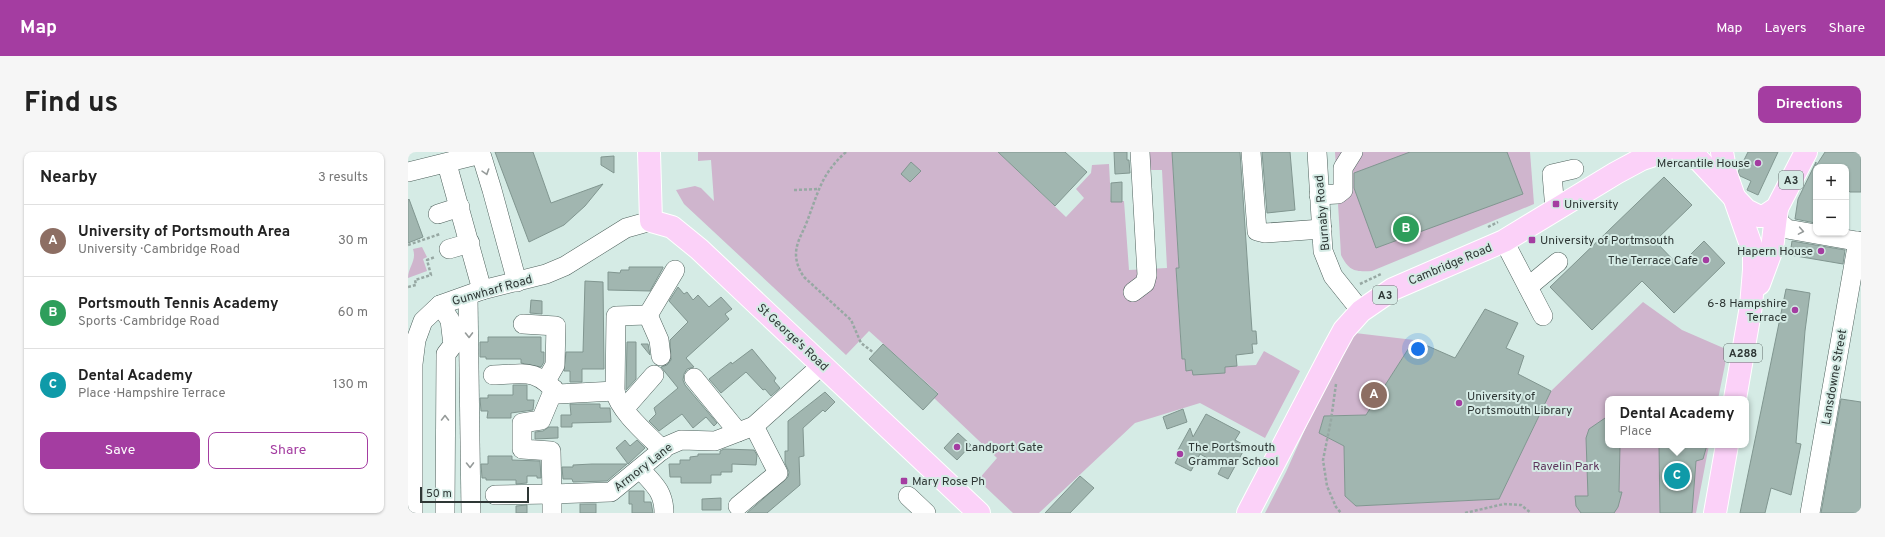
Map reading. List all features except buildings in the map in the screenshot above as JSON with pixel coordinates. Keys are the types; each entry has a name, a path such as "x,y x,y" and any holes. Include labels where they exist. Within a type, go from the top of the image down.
{"main road":[{"path":"649,152 651,221"},
{"name":"Cambridge Road","path":"1248,513 1344,330 1361,311 1393,289 1504,241 1616,173 1647,152"},
{"name":"Cambridge Road","path":"1616,173 1642,159 1662,152"},
{"path":"1681,152 1699,160 1746,210 1758,216 1765,216 1777,208"},
{"path":"1722,152 1726,174 1734,197"},
{"name":"A3","path":"1777,208 1806,152"},
{"name":"A288","path":"1734,197 1753,250 1754,270 1751,306 1736,396"},
{"name":"A288","path":"1751,306 1772,249 1777,208"},
{"name":"St George's Road","path":"651,221 669,225 680,232 979,513"},
{"path":"1715,513 1726,448"}],"street":[{"path":"1133,292 1145,283 1147,275 1140,152"},
{"path":"1251,152 1257,231 1265,233 1322,229"},
{"name":"Burnaby Road","path":"1317,152 1323,251 1333,276 1361,311"},
{"path":"1319,195 1338,194 1344,190 1343,168 1353,152"},
{"path":"408,172 424,167 447,164 481,154 517,282"},
{"path":"447,164 470,243 475,293 471,513"},
{"path":"1556,210 1552,174 1574,169"},
{"path":"438,214 460,207"},
{"path":"1777,208 1779,222 1787,229 1859,241"},
{"name":"Gunwharf Road","path":"413,513 413,364 416,340 423,321 440,305 475,293 546,274 565,266 630,226 651,221"},
{"path":"1504,241 1543,316"},
{"name":"Lansdowne Street","path":"1810,513 1859,241"},
{"path":"443,247 470,243"},
{"path":"1528,287 1558,262"},
{"path":"648,315 675,270"},
{"path":"440,305 450,320 452,345 446,354 444,513"},
{"path":"648,315 616,316 615,391 617,399 663,450"},
{"path":"648,315 659,340 661,356"},
{"path":"523,324 556,326 555,365 542,420 522,423 522,449 551,451 552,513"},
{"name":"Armory Lane","path":"495,495 607,493 617,488 672,444 681,440 715,441 746,429 822,365"},
{"path":"493,375 536,374 550,385 558,394 615,391"},
{"path":"625,408 654,375"},
{"path":"694,378 746,429 778,473 738,506"},
{"path":"640,469 661,494 664,501 664,513"},
{"path":"908,496 926,513"}],"path":[{"path":"846,152 828,170 819,188 798,244 796,254 798,264 804,277 851,320 861,343 874,353"},
{"path":"794,190 819,188"},
{"path":"1482,229 1504,220"},
{"path":"408,245 443,247"},
{"path":"408,287 416,285 414,280 431,275 427,260 443,247"},
{"path":"1346,292 1382,274"},
{"path":"1337,382 1323,460 1327,486 1336,507 1341,513"},
{"path":"1465,513 1504,504 1520,505 1531,513"}],"green space":[{"path":"698,152 998,152 1066,217 1084,198 1076,189 1091,173 1092,165 1109,164 1111,202 1124,201 1129,270 1167,268 1162,170 1147,170 1146,152 1172,152 1179,268 1176,268 1177,289 1180,289 1178,299 1182,359 1236,355 1237,366 1256,365 1264,351 1300,371 1265,438 1200,403 1135,423 1039,513 1013,513 978,480 997,458 934,398 938,393 869,331 846,355 684,204 676,190 695,186 701,188 714,201 711,160 698,161"},
{"path":"1335,152 1530,152 1534,204 1372,271 1357,271 1347,264 1341,255"},
{"path":"422,247 427,257 423,259 427,271 408,278 414,257 413,249"},
{"name":"Ravelin Park","path":"1643,302 1682,330 1728,350 1719,396 1605,396 1605,448 1708,448 1696,513 1265,513 1286,472 1307,425 1355,333 1414,340 1366,415 1324,416 1319,433 1344,446 1345,496 1356,506 1499,499 1551,391"}],"place":[{"name":"Mercantile House","path":"1758,163"},
{"name":"University","path":"1556,204"},
{"name":"Portsmouth Tennis Academy","path":"1406,229"},
{"name":"University of Portmsouth","path":"1532,240"},
{"name":"Hapern House","path":"1821,251"},
{"name":"The Terrace Cafe","path":"1706,260"},
{"name":"6-8 Hampshire Terrace","path":"1795,310"},
{"name":"University of Portsmouth Area","path":"1374,395"},
{"name":"University of Portsmouth Library","path":"1459,403"},
{"name":"Landport Gate","path":"957,447"},
{"name":"The Portsmouth Grammar School","path":"1180,454"},
{"name":"Dental Academy","path":"1677,476"},
{"name":"Mary Rose Ph","path":"904,481"}]}
